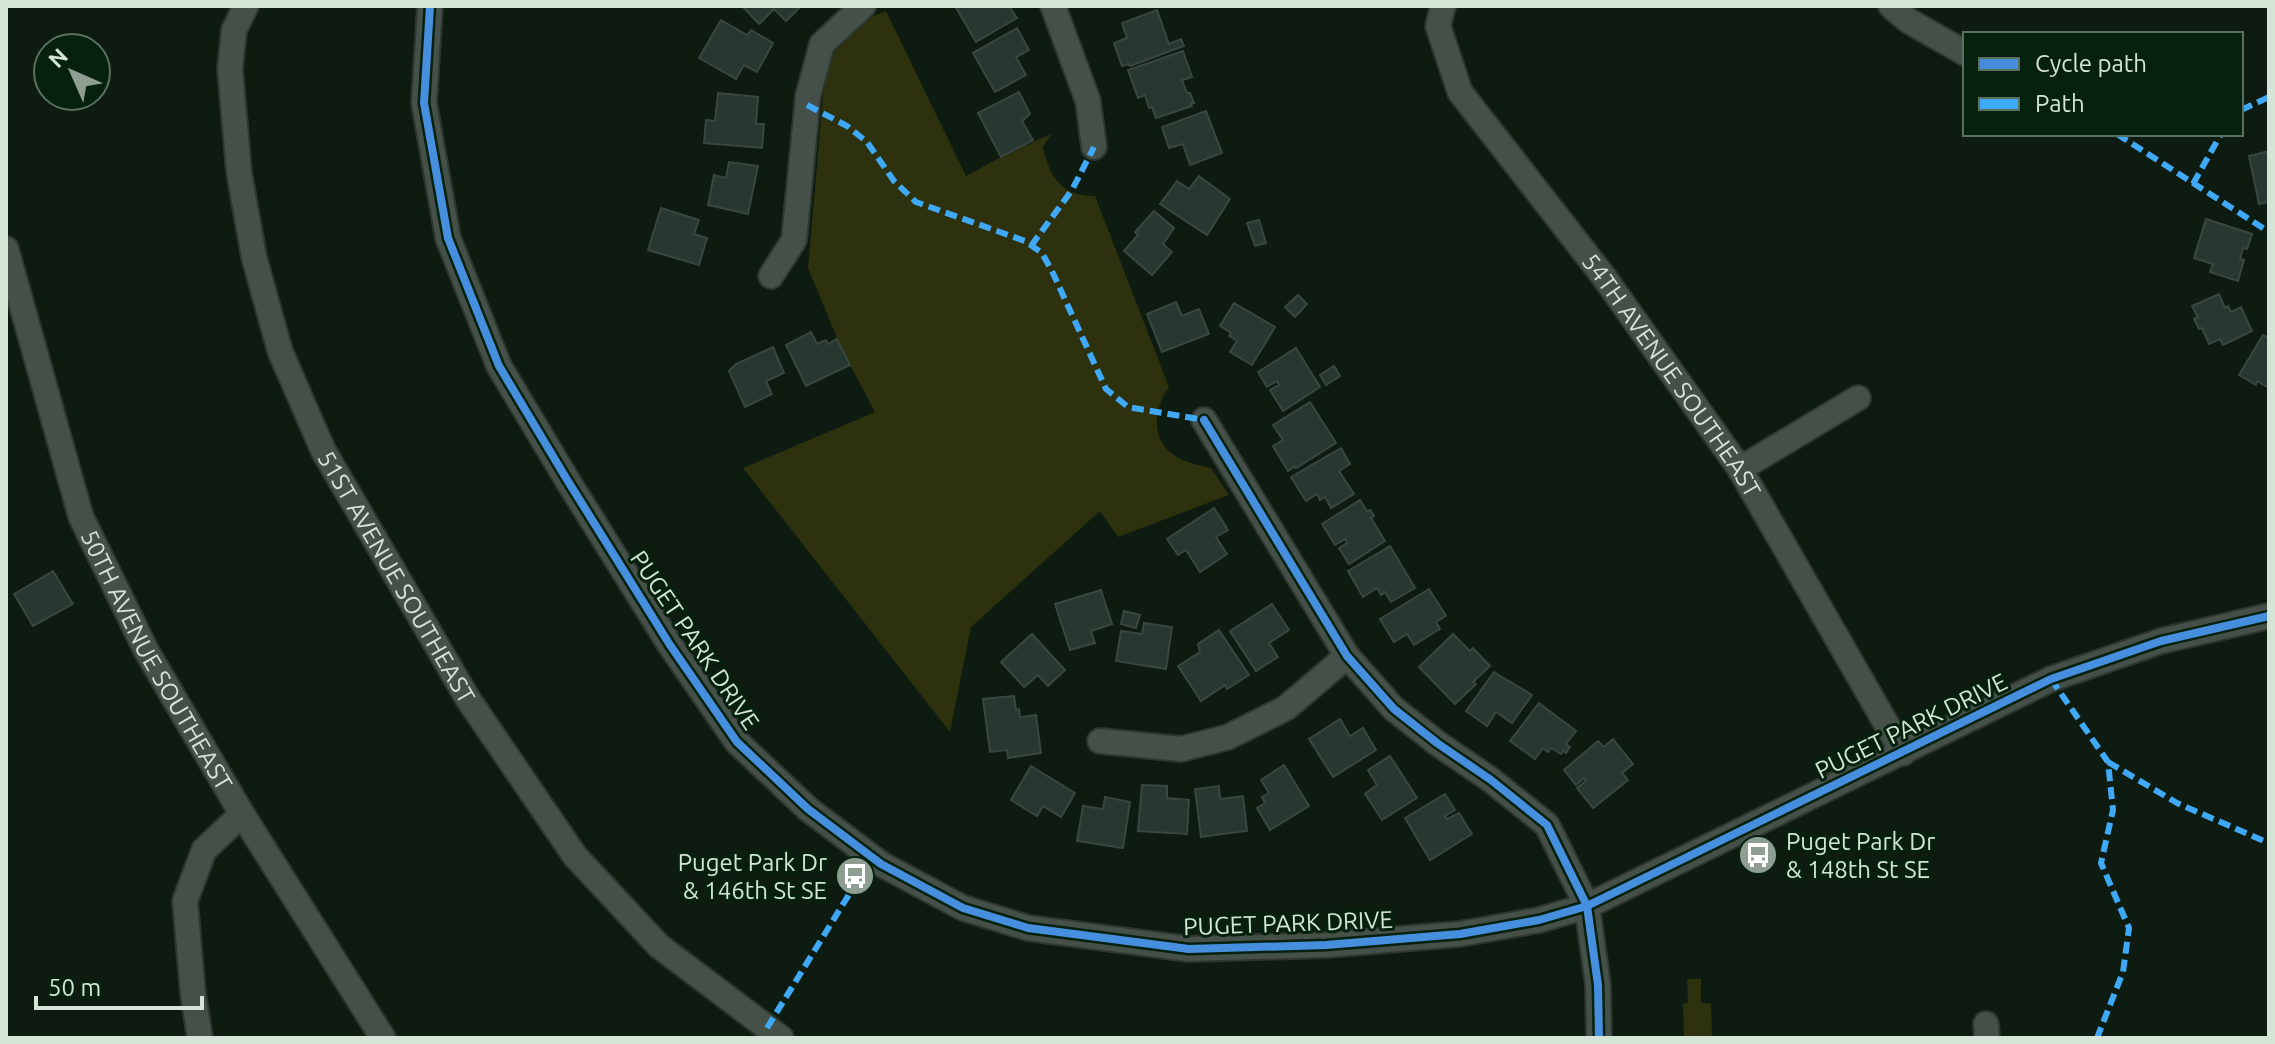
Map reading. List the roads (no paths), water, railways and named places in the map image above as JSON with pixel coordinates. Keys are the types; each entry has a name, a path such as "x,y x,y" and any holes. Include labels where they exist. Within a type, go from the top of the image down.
{"street":[{"name":"51ST AVENUE SOUTHEAST","path":"246,6 234,30 230,69 241,186 254,257 280,351 323,450 468,699 575,856 659,946 773,1036"},
{"name":"PUGET PARK DRIVE","path":"430,6 424,103 448,238 499,366 670,645 737,742 808,809 881,864 963,908 1028,928 1189,949 1326,945 1460,934 1539,920 1587,906 2051,679 2161,641 2269,616"},
{"path":"771,276 794,240 808,96 822,44 863,6"},
{"path":"1053,6 1088,101 1094,147"},
{"name":"54TH AVENUE SOUTHEAST","path":"1443,6 1438,26 1460,92 1604,277 1740,469 1903,753"},
{"path":"1891,6 1909,21 1963,52"},
{"name":"50TH AVENUE SOUTHEAST","path":"6,249 81,517 147,652 242,814 383,1038"},
{"path":"1740,469 1858,398"},
{"path":"1204,420 1347,656 1394,709 1547,825 1587,906 1598,985 1599,1038"},
{"path":"1100,741 1181,749 1228,737 1286,708 1347,656"},
{"path":"200,1038 185,901 204,850 242,814"}],"place":[{"name":"Puget Park Dr & 148th St SE","path":"1758,855"},
{"name":"Puget Park Dr & 146th St SE","path":"855,876"}]}
